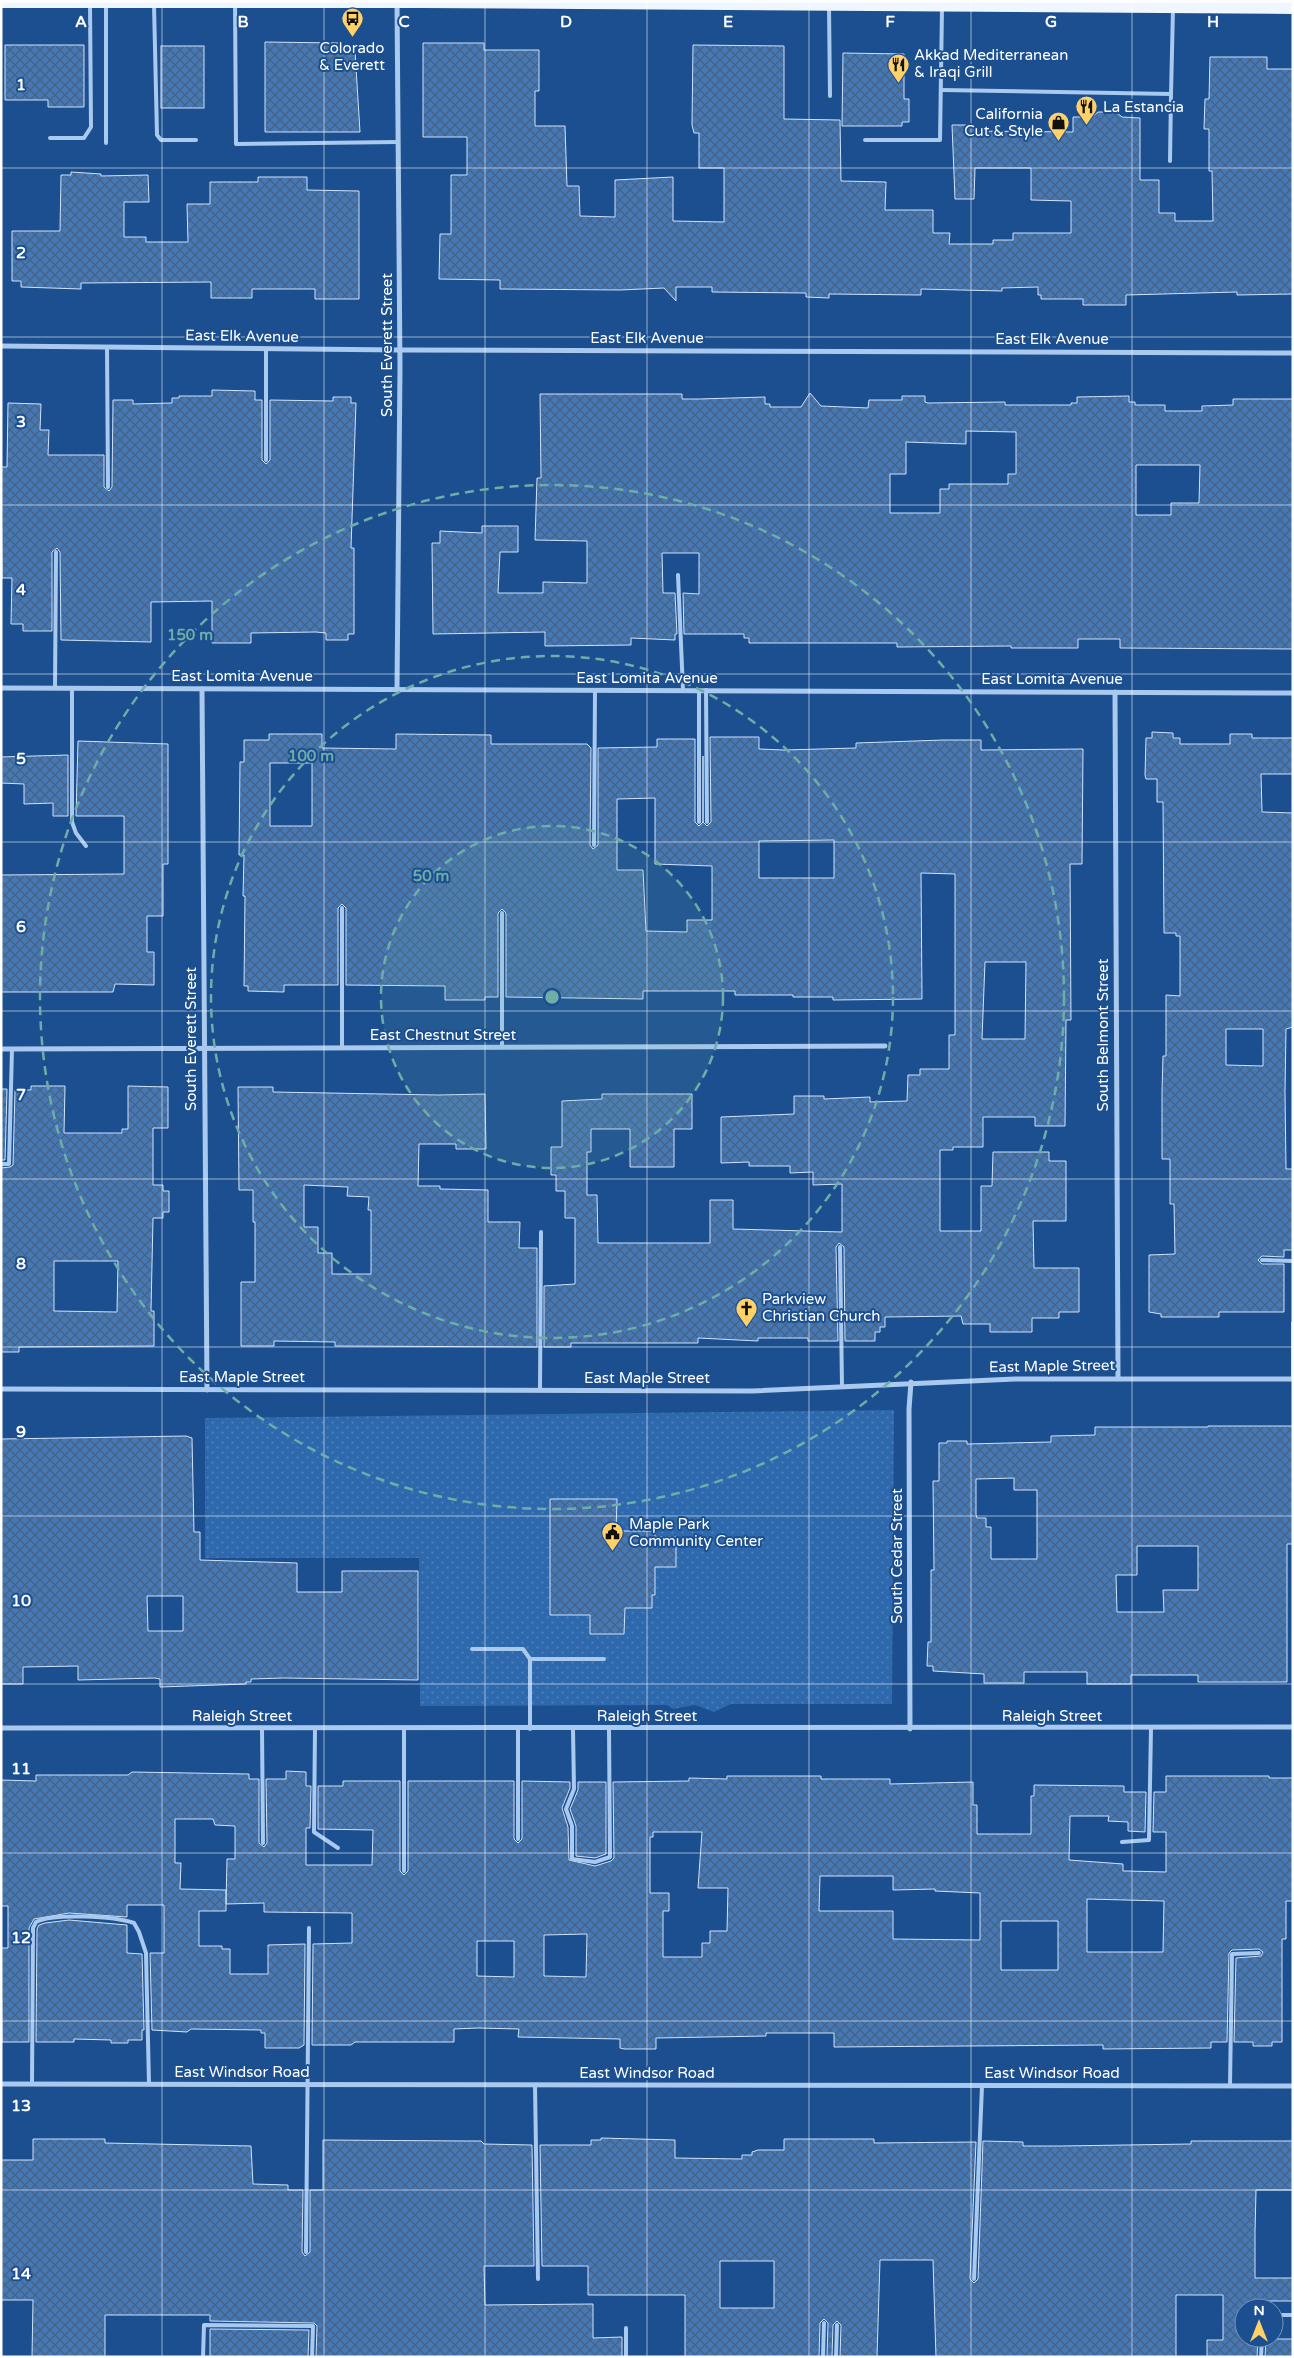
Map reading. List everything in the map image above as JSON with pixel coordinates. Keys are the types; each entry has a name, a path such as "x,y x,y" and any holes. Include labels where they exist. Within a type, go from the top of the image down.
{"main road":[{"path":"1,2 495,2 829,5 894,3 942,6 1293,8"}],"street":[{"name":"South Everett Street","path":"397,2 400,350 397,689"},
{"name":"East Elk Avenue","path":"1,346 400,350 1293,353"},
{"name":"East Lomita Avenue","path":"1,688 1293,693"},
{"name":"South Everett Street","path":"202,689 203,1048 207,1390"},
{"name":"South Belmont Street","path":"1115,692 1118,1377"},
{"name":"East Chestnut Street","path":"1,1049 885,1046"},
{"name":"East Maple Street","path":"1,1389 752,1391 911,1382 1118,1377 1293,1379"},
{"name":"South Cedar Street","path":"910,1729 909,1409 911,1382"},
{"name":"Raleigh Street","path":"1,1728 910,1729 1293,1727"},
{"name":"East Windsor Road","path":"1,2084 1293,2086"}],"lane":[{"path":"50,138 84,138 91,127 90,2"},
{"path":"106,2 106,143"},
{"path":"154,2 156,135 161,140 196,140"},
{"path":"235,2 236,144 398,142"},
{"path":"829,5 830,96"},
{"path":"865,140 940,140 942,6"},
{"path":"1170,161 1173,8"},
{"path":"941,90 1171,94"},
{"path":"107,347 108,487"},
{"path":"266,349 266,460"},
{"path":"56,552 56,688"},
{"path":"678,575 683,690"},
{"path":"72,688 72,822 76,834 86,846"},
{"path":"594,845 595,690"},
{"path":"698,690 700,822"},
{"path":"706,690 707,822"},
{"path":"342,908 342,1048"},
{"path":"502,913 502,1047"},
{"path":"1,1164 9,1164 12,1049"},
{"path":"540,1232 540,1390"},
{"path":"840,1247 842,1386"},
{"path":"1262,1260 1293,1261"},
{"path":"1293,1323 1293,1379"},
{"path":"472,1649 523,1649 530,1660 530,1729"},
{"path":"530,1660 604,1659"},
{"path":"262,1728 263,1843"},
{"path":"316,1728 314,1832 338,1848"},
{"path":"404,1728 404,1872"},
{"path":"1122,1842 1149,1840 1151,1728"},
{"path":"518,1729 518,1838"},
{"path":"573,1729 574,1789 566,1809 572,1826 572,1859 595,1862 610,1857 609,1729"},
{"path":"32,2084 33,1928 36,1922 46,1918 107,1917 134,1923 146,1953 149,2084"},
{"path":"306,2252 310,1928"},
{"path":"1230,2086 1232,1954 1260,1953"},
{"path":"536,2085 538,2279"},
{"path":"974,2279 982,2086"},
{"path":"823,2357 824,2324"},
{"path":"203,2357 204,2325 313,2326 312,2357"},
{"path":"836,2357 837,2325"},
{"path":"626,2328 626,2357"}],"shaded area":[{"path":"894,1410 892,1704 731,1704 714,1712 695,1705 673,1709 667,1705 420,1706 419,1558 205,1558 205,1418"}],"building":[{"path":"265,42 338,43 355,51 360,132 265,132"},
{"path":"423,43 484,43 484,50 539,50 539,91 535,91 535,126 565,126 567,186 579,186 580,216 615,217 615,180 673,177 673,221 724,222 724,168 699,168 699,133 694,133 692,125 693,45 784,46 784,119 840,120 841,181 886,182 885,210 933,210 933,233 950,233 949,244 993,244 993,240 1013,240 1013,233 1071,233 1071,201 1031,200 1031,168 975,168 974,199 955,199 952,125 969,125 976,131 1073,132 1073,117 1092,117 1098,112 1116,112 1122,117 1140,118 1140,180 1159,180 1159,213 1175,213 1175,221 1213,221 1212,171 1209,171 1209,129 1204,129 1205,99 1209,99 1210,57 1267,57 1267,69 1293,69 1293,294 1237,295 1237,292 1126,295 1126,305 1083,305 1083,299 1041,299 1041,295 1038,295 1038,287 1002,288 1002,291 921,289 921,295 829,294 829,298 806,297 806,293 712,292 712,287 676,287 676,301 664,288 620,290 500,289 500,280 439,279 440,234 451,234 451,175 467,175 467,137 423,137"},
{"path":"5,45 84,45 84,107 48,107 48,100 5,100"},
{"path":"161,46 204,46 204,108 161,108"},
{"path":"843,53 904,54 904,99 909,99 909,122 902,122 902,126 842,126"},
{"path":"71,172 101,174 101,176 148,175 149,202 124,202 124,237 146,237 146,242 188,242 187,204 210,204 210,182 258,182 258,177 307,177 307,190 359,191 359,299 315,299 315,289 252,289 252,298 211,298 211,282 81,283 81,289 21,287 21,281 12,281 12,231 60,231 61,175 71,175"},
{"path":"212,390 255,391 255,400 262,400 262,460 266,464 270,460 270,400 333,401 333,397 351,397 351,403 356,403 351,548 354,548 354,634 348,634 348,640 326,640 326,633 316,632 251,633 251,643 212,643 212,601 151,602 151,642 61,640 60,552 57,548 52,552 52,631 23,631 23,624 11,624 12,578 2,578 1,467 7,467 8,403 41,404 40,430 49,430 48,455 104,455 104,487 109,491 112,487 113,400 133,400 133,404 172,403 172,398 179,398 179,396 212,396"},
{"path":"810,393 821,406 868,408 869,400 902,400 902,396 925,396 925,402 928,403 1005,402 1005,405 1071,405 1071,403 1077,403 1077,397 1129,396 1129,402 1135,402 1135,405 1165,405 1165,411 1202,411 1202,406 1233,405 1233,399 1293,399 1293,649 1120,648 1120,639 1078,639 1078,648 1011,648 1011,646 897,647 897,643 749,643 749,638 744,638 744,634 684,634 683,593 699,594 699,553 662,553 663,593 675,593 677,634 675,634 675,640 631,638 631,645 545,646 545,632 433,634 432,543 440,543 440,531 482,533 482,526 518,526 518,552 500,552 498,593 543,593 543,582 587,583 587,541 535,540 537,478 541,478 540,394 682,394 682,399 765,397 765,404 770,404 770,407 801,407","holes":["966,431 1016,432 1016,474 1008,474 1008,484 949,484 949,489 940,489 940,513 890,513 890,474 906,474 906,442 966,444","1136,465 1200,465 1199,503 1171,503 1171,515 1136,515"]},
{"path":"1152,732 1173,733 1173,738 1180,738 1180,744 1230,744 1230,734 1252,734 1252,738 1293,738 1293,774 1261,774 1262,812 1293,813 1293,1027 1286,1029 1285,1092 1286,1169 1293,1169 1293,1250 1284,1250 1284,1257 1262,1256 1258,1260 1262,1264 1284,1264 1284,1312 1219,1312 1219,1317 1161,1317 1161,1314 1149,1312 1149,1255 1175,1254 1174,1204 1170,1204 1170,1159 1162,1159 1162,1092 1163,1056 1166,1056 1166,995 1180,996 1180,936 1176,936 1176,933 1164,933 1163,802 1157,802 1157,779 1146,779 1145,775 1146,738 1152,738","holes":["1226,1029 1263,1029 1263,1066 1226,1065"]},
{"path":"269,734 322,734 322,748 396,749 396,734 491,735 491,744 587,744 591,748 590,845 593,849 598,845 598,748 657,747 657,739 695,739 695,822 699,826 703,822 707,826 711,822 710,737 759,737 759,749 784,750 856,748 856,743 944,740 981,740 981,750 1083,749 1082,864 1070,864 1071,1020 1066,1020 1065,1126 1035,1126 1035,1117 983,1117 983,1147 953,1147 953,1150 940,1150 940,1231 981,1231 981,1186 992,1186 993,1152 1049,1152 1049,1161 1066,1161 1066,1221 1033,1221 1034,1268 1079,1268 1079,1312 1059,1312 1059,1318 1032,1318 1032,1332 990,1332 990,1324 963,1324 961,1316 885,1317 885,1327 880,1327 880,1332 875,1332 875,1341 845,1341 844,1247 839,1243 836,1247 838,1341 808,1341 808,1338 758,1338 758,1341 698,1338 698,1343 571,1343 571,1347 544,1347 544,1286 575,1284 575,1218 565,1218 565,1191 556,1191 556,1175 551,1175 551,1147 562,1147 562,1101 602,1099 602,1094 692,1094 692,1129 674,1129 674,1167 630,1167 630,1129 591,1129 591,1152 587,1152 587,1195 597,1195 598,1243 710,1243 710,1200 733,1200 733,1229 842,1232 842,1184 813,1185 813,1172 790,1173 790,1166 749,1166 749,1162 721,1163 721,1117 794,1114 794,1096 824,1096 824,1099 870,1097 870,1102 907,1101 908,1075 920,1075 920,1069 949,1069 949,1035 955,1035 955,874 921,873 922,999 833,1000 833,997 735,995 735,991 643,991 643,999 506,997 506,913 502,909 498,913 498,997 485,997 485,1000 445,1000 445,986 346,985 346,908 342,904 338,908 338,985 284,985 284,992 248,991 248,986 244,986 244,855 239,855 240,762 244,762 244,740 269,740","holes":["270,763 312,763 312,826 270,826","655,798 655,864 712,866 712,920 687,920 687,932 646,931 643,870 617,870 617,799","834,840 834,878 759,878 759,841","985,962 1026,962 1025,1039 982,1039"]},
{"path":"78,741 168,744 168,864 163,864 163,916 147,916 147,952 154,952 154,985 115,984 113,992 1,992 1,875 124,874 124,816 76,816"},
{"path":"68,755 68,816 53,816 53,803 24,804 24,784 1,783 1,757"},
{"path":"31,1086 65,1086 64,1133 122,1133 122,1129 128,1129 128,1086 168,1087 168,1128 153,1128 153,1185 163,1185 163,1191 169,1191 169,1212 163,1212 163,1218 153,1218 151,1311 154,1311 154,1346 19,1347 19,1352 1,1352 1,1168 13,1165 15,1090 31,1090","holes":["54,1261 118,1261 117,1312 54,1311"]},
{"path":"238,1087 273,1087 273,1092 485,1094 486,1149 456,1149 456,1144 419,1144 418,1186 440,1186 440,1189 488,1190 488,1222 520,1222 519,1248 537,1248 537,1347 335,1346 335,1342 274,1341 274,1346 241,1346 241,1282 255,1282 255,1222 253,1222 253,1190 239,1190","holes":["304,1185 348,1187 347,1196 369,1197 368,1210 371,1210 371,1274 332,1274 332,1253 318,1253 318,1227 304,1227"]},
{"path":"1,1089 7,1089 5,1160 1,1160"},
{"path":"1293,1426 1293,1544 1287,1544 1287,1682 1198,1682 1198,1675 1131,1675 1131,1684 1087,1684 1087,1672 1024,1672 1024,1683 984,1683 984,1674 933,1671 933,1666 927,1666 928,1642 931,1642 931,1570 934,1570 933,1481 939,1481 939,1443 947,1443 947,1441 967,1441 967,1444 1051,1442 1051,1436 1095,1435 1095,1427","holes":["1014,1478 1014,1490 1037,1490 1037,1559 991,1559 991,1527 986,1527 986,1518 977,1518 976,1515 976,1479","1137,1546 1198,1546 1198,1590 1163,1590 1164,1612 1117,1612 1116,1575 1137,1575"]},
{"path":"186,1436 192,1438 194,1532 200,1532 200,1560 297,1563 297,1592 342,1592 342,1571 418,1571 418,1680 284,1678 251,1679 251,1682 246,1682 246,1684 160,1687 160,1679 155,1678 78,1680 78,1666 23,1667 23,1684 1,1684 1,1439","holes":["147,1596 183,1596 183,1631 148,1631"]},
{"name":"Maple Park Community Center","path":"550,1499 617,1499 616,1531 655,1531 655,1537 676,1537 676,1567 655,1567 655,1595 652,1595 652,1608 625,1608 624,1634 590,1634 590,1615 550,1615"},
{"path":"286,1771 306,1772 306,1786 311,1786 310,1828 306,1828 306,1865 372,1865 373,1830 318,1829 318,1786 343,1786 343,1781 400,1781 400,1871 404,1875 408,1871 408,1781 514,1781 514,1839 518,1843 522,1839 522,1781 570,1782 570,1788 562,1808 568,1827 569,1860 595,1866 611,1861 614,1858 613,1782 689,1781 689,1778 727,1779 727,1776 821,1776 821,1779 890,1779 890,1784 973,1782 973,1805 977,1805 977,1834 1031,1834 1031,1796 1034,1796 1034,1785 1124,1786 1124,1792 1146,1792 1145,1832 1128,1831 1128,1822 1108,1821 1109,1816 1070,1816 1069,1860 1123,1864 1123,1871 1166,1872 1166,1832 1153,1832 1154,1792 1166,1792 1166,1776 1269,1776 1269,1778 1293,1778 1293,1901 1286,1901 1286,1939 1282,1939 1282,2042 1272,2042 1272,2046 1253,2046 1253,2042 1234,2042 1236,1958 1261,1956 1263,1952 1259,1949 1232,1950 1229,1953 1227,2042 1211,2042 1211,2048 1103,2049 1103,2045 834,2047 834,2033 766,2033 766,2036 656,2038 656,2049 624,2049 620,2048 620,2039 518,2037 519,2029 478,2028 454,2029 454,2042 355,2042 351,2045 312,2045 313,1944 352,1943 352,1913 264,1912 264,1903 226,1904 226,1911 199,1911 199,1946 222,1946 222,1949 230,1949 230,1974 268,1974 268,1945 305,1944 304,2045 299,2048 265,2048 265,2033 261,2033 261,2030 191,2029 187,2032 152,2030 150,1953 164,1953 164,1905 127,1905 127,1917 69,1913 34,1919 29,1928 29,2042 2,2042 1,1948 8,1948 8,1906 1,1906 1,1780 36,1781 36,1775 128,1775 132,1772 249,1774 249,1779 259,1779 259,1843 264,1847 267,1843 266,1779 286,1779","holes":["175,1819 213,1819 215,1825 235,1826 235,1859 227,1859 226,1904 226,1890 180,1889 181,1863 175,1863","653,1832 702,1832 698,1888 728,1888 727,1931 710,1931 710,1943 702,1943 702,1957 663,1957 663,1911 669,1911 669,1893 650,1893 650,1837 653,1837","820,1876 893,1876 893,1890 935,1889 935,1891 980,1893 980,1940 893,1939 893,1911 819,1911","1087,1899 1164,1901 1163,1952 1087,1952","1001,1921 1058,1921 1058,1970 1001,1970","587,1934 586,1977 544,1976 544,1935","477,1941 514,1941 514,1977 477,1976"]},
{"path":"578,1782 606,1782 606,1854 595,1858 576,1856 576,1826 570,1809 578,1790"},
{"path":"69,1920 127,1925 127,1953 142,1954 144,2030 142,2030 142,2040 128,2040 128,2043 111,2043 111,2040 74,2039 74,2042 36,2042 37,1929 39,1925 45,1923"},
{"path":"601,2138 675,2140 675,2158 742,2159 742,2155 752,2155 752,2152 758,2150 784,2150 784,2139 874,2139 874,2143 976,2142 970,2279 974,2283 978,2279 983,2141 1023,2142 1023,2146 1060,2146 1191,2144 1191,2141 1293,2141 1293,2190 1256,2190 1255,2278 1293,2278 1293,2301 1284,2301 1284,2298 1234,2298 1234,2348 1258,2348 1257,2357 1207,2357 1207,2340 1223,2340 1223,2295 1176,2295 1176,2357 936,2357 933,2260 880,2260 877,2357 840,2357 841,2325 837,2321 833,2325 832,2357 827,2357 828,2323 824,2319 820,2323 819,2357 685,2357 685,2295 588,2295 588,2266 542,2266 540,2145 591,2145 591,2140 601,2140","holes":["720,2261 774,2261 774,2308 720,2308"]},
{"path":"33,2139 105,2139 105,2143 251,2146 253,2184 288,2185 288,2190 303,2190 302,2252 305,2256 310,2252 310,2190 323,2190 323,2140 481,2141 484,2144 532,2145 534,2266 484,2266 485,2305 593,2304 593,2338 622,2337 622,2357 316,2357 317,2326 314,2323 210,2321 210,2315 105,2315 105,2357 32,2357 33,2300 1,2300 1,2160 33,2160"},
{"path":"210,2329 309,2330 308,2357 210,2357"},
{"path":"1284,2339 1293,2339 1293,2357 1265,2357 1266,2348 1284,2348"}],"place":[{"name":"Colorado & Everett","path":"352,38"},
{"name":"Akkad Mediterranean & Iraqi Grill","path":"898,83"},
{"name":"La Estancia","path":"1087,126"},
{"name":"California Cut & Style","path":"1059,142"},
{"name":"Parkview Christian Church","path":"746,1327"},
{"name":"Maple Park Community Center","path":"613,1552"}]}
